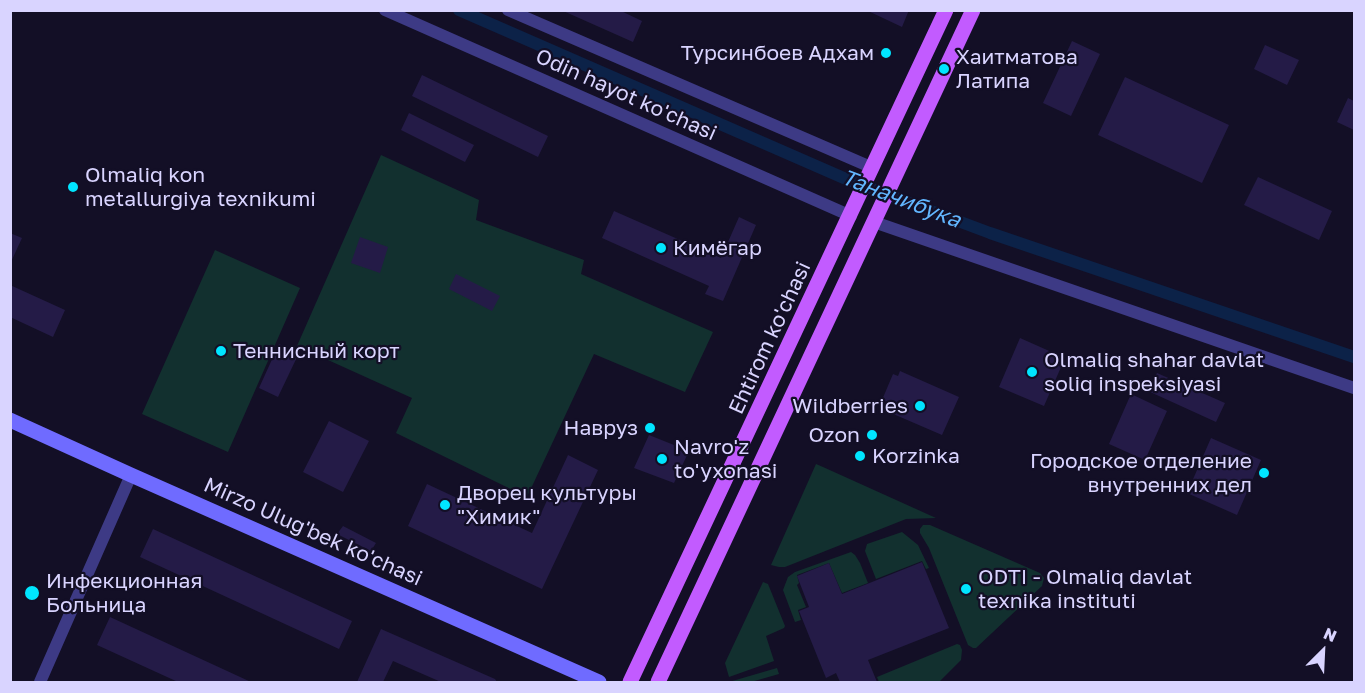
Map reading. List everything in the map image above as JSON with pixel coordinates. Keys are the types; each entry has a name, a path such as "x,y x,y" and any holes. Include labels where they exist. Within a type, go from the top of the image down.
{"main road":[{"name":"Ehtirom ko'chasi","path":"630,682 946,10"},
{"path":"658,682 973,10"},
{"name":"Mirzo Ulug'bek ko'chasi","path":"10,420 599,682"}],"street":[{"name":"Odin hayot ko'chasi","path":"385,10 851,216"},
{"name":"Odin hayot ko'chasi","path":"508,10 873,168"},
{"path":"876,219 1354,388"},
{"path":"40,682 131,475"}],"green space":[{"path":"381,155 479,200 476,220 584,260 581,274 713,332 685,392 594,354 527,497 396,433 412,398 297,346"},
{"name":"Теннисный корт","path":"215,250 300,288 228,452 142,414"},
{"path":"816,464 936,518 906,519 785,567 771,565"},
{"path":"923,525 930,525 1040,573 1044,578 1042,586 976,648 968,645 929,548 920,533"},
{"path":"902,532 918,545 929,568 926,569 922,561 876,579 865,551 867,544"},
{"path":"851,552 860,563 868,583 842,593 829,563 797,575 799,583 797,585 806,607 798,610 801,620 795,622 783,590 788,577 795,572"},
{"path":"763,582 768,584 785,626 766,636 774,661 729,677 725,663"},
{"path":"957,644 962,650 961,660 939,682 879,682 877,677"},
{"path":"777,668 779,674 751,682 729,682"}],"building":[{"path":"561,10 619,10 642,21 633,42"},
{"path":"866,10 909,10 902,27"},
{"path":"1072,41 1100,54 1071,116 1043,103"},
{"path":"1265,45 1299,60 1287,85 1254,69"},
{"path":"422,75 548,136 538,157 412,96"},
{"path":"1125,77 1229,125 1202,183 1098,135"},
{"path":"1348,98 1354,101 1354,130 1337,122"},
{"path":"409,113 474,145 465,162 401,130"},
{"path":"1258,177 1332,211 1319,240 1244,205"},
{"name":"Кимёгар","path":"614,211 721,258 739,217 756,225 723,301 705,294 709,286 602,238"},
{"path":"10,233 22,238 10,264"},
{"path":"360,237 388,247 380,273 351,263"},
{"path":"456,274 500,296 492,311 449,289"},
{"path":"10,285 65,310 53,337 10,317"},
{"name":"Olmaliq shahar davlat soliq inspeksiyasi","path":"1020,338 1065,358 1044,406 999,387"},
{"path":"279,344 299,353 278,397 259,388"},
{"name":"Wildberries","path":"900,371 959,397 942,435 884,410 887,402 882,400 893,374 898,376"},
{"path":"1157,373 1225,403 1216,422 1148,391"},
{"path":"1131,394 1167,411 1145,460 1109,444"},
{"path":"329,421 369,441 343,492 303,472"},
{"name":"Navro'z to'yxonasi","path":"649,435 689,451 674,483 634,468"},
{"path":"1211,438 1261,460 1237,515 1187,493"},
{"name":"Дворец культуры \"Химик\"","path":"568,455 598,470 542,589 408,526 427,484 532,533"},
{"path":"343,526 376,543 371,551 337,534"},
{"path":"153,529 352,621 339,649 140,557"},
{"path":"922,562 949,628 868,660 877,682 840,682 836,673 826,678 799,611 809,607 797,576 829,563 842,594"},
{"path":"110,617 251,682 178,682 97,645"},
{"path":"381,629 495,679 497,682 441,682 393,661 383,682 357,682"}],"waterway":[{"name":"Таначибука","path":"459,10 846,179 990,233 1354,357"}],"place":[{"name":"Турсинбоев Адхам","path":"886,53"},
{"name":"Хаитматова Латипа","path":"944,69"},
{"name":"Olmaliq kon metallurgiya texnikumi","path":"73,187"},
{"name":"Кимёгар","path":"661,248"},
{"name":"Теннисный корт","path":"221,351"},
{"name":"Olmaliq shahar davlat soliq inspeksiyasi","path":"1032,372"},
{"name":"Wildberries","path":"920,406"},
{"name":"Навруз","path":"650,428"},
{"name":"Ozon","path":"872,435"},
{"name":"Korzinka","path":"860,456"},
{"name":"Navro'z to'yxonasi","path":"662,459"},
{"name":"Городское отделение внутренних дел","path":"1264,473"},
{"name":"Дворец культуры \"Химик\"","path":"445,505"},
{"name":"ODTI - Olmaliq davlat texnika instituti","path":"966,589"},
{"name":"Инфекционная Больница","path":"32,593"}]}
